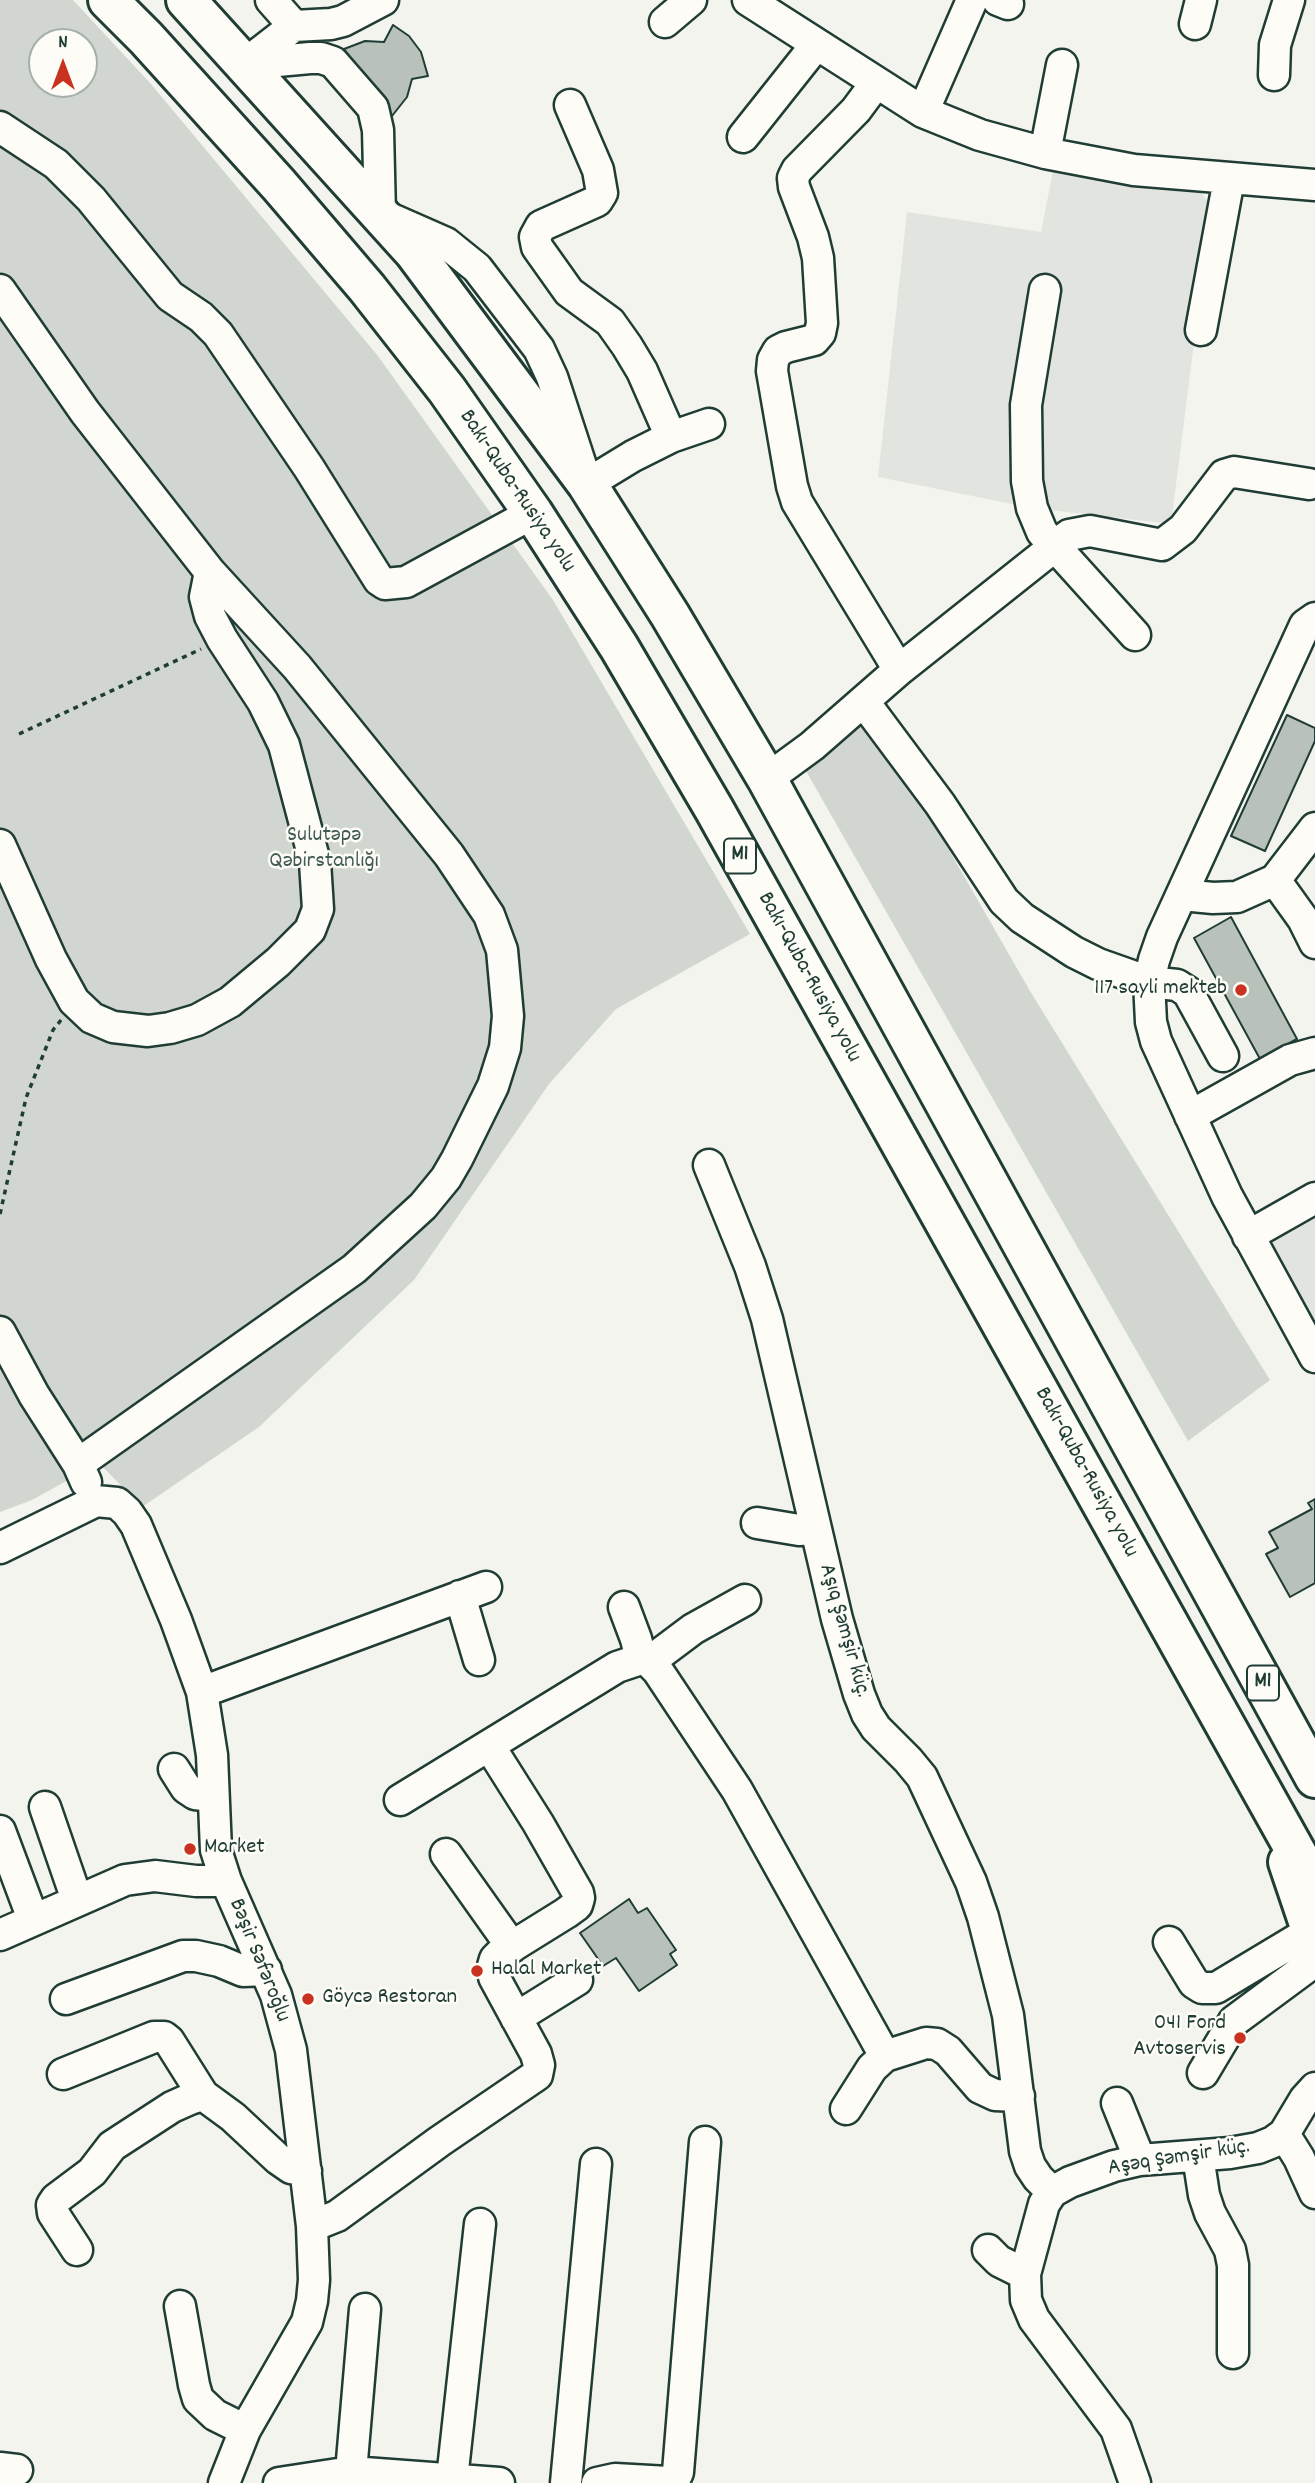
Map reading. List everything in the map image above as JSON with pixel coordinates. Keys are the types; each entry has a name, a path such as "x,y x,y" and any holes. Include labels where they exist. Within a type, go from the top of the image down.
{"highway":[{"name":"Bakı-Quba-Rusiya yolu","path":"108,0 146,38 279,185 367,288 447,390 533,513 619,647 714,809 1315,1886"},
{"name":"M1","path":"186,0 414,252 587,484 670,615 767,779 1315,1777"},
{"path":"1211,1589 1315,1731"},
{"path":"1262,1788 1314,1945"}],"street":[{"path":"271,0 294,26"},
{"path":"245,64 294,26 344,21 383,0"},
{"path":"665,22 691,0"},
{"path":"748,0 923,112 961,128 1045,153 1134,170 1315,185"},
{"path":"923,112 972,0"},
{"path":"1274,75 1275,45 1289,0"},
{"path":"743,137 816,45"},
{"path":"245,64 310,58 333,62 373,108 377,119 380,214"},
{"path":"1045,153 1062,65"},
{"path":"876,83 856,110 797,170 793,178 818,258 822,323 820,333 814,340 778,351 773,360 772,371 797,502 899,670"},
{"path":"570,105 598,170 602,193 597,201 541,226 535,237 537,247 569,292 610,322 627,346 642,371 671,437"},
{"path":"0,127 56,164 90,199 170,296 201,317 218,334 309,468 379,580 385,584 406,582 533,513"},
{"path":"1201,330 1229,179"},
{"path":"0,290 85,412 210,572 298,667 449,855 489,915 502,950 506,979 508,1016 505,1048 493,1086 446,1178 423,1206 354,1269 78,1464"},
{"path":"1045,290 1026,405 1027,481 1032,508 1042,533 1135,635"},
{"path":"587,484 671,437 709,424"},
{"path":"767,779 1069,535 1090,531 1162,545 1183,529 1224,475 1234,472 1309,484"},
{"path":"0,845 51,959 74,1001 100,1023 132,1030 170,1028 197,1020 230,1002 310,930 318,909 315,862 284,745 263,702 210,616 205,597 210,572"},
{"path":"1314,1352 1248,1236 1189,1116 1156,1041 1151,1022 1149,982 1153,960 1305,625 1315,618"},
{"path":"864,702 940,804 1004,901 1022,918 1074,952 1098,964 1149,982 1177,985 1188,992 1223,1056"},
{"path":"1182,895 1237,897 1275,880 1315,828"},
{"path":"1275,880 1303,919 1315,943"},
{"path":"1189,1116 1290,1060 1315,1053"},
{"name":"Aşıq Şəmşir küç.","path":"709,1165 750,1266 767,1319 836,1619 867,1714 876,1728 922,1777 971,1882 983,1917 1008,2015 1025,2151 1034,2172 1052,2192"},
{"path":"1248,1236 1315,1198"},
{"path":"0,1332 34,1395 78,1464 96,1501 0,1548"},
{"name":"Bəşir Səfəroğlu","path":"96,1501 117,1503 136,1525 176,1620 202,1692 212,1755 216,1850 226,1881 266,1970 291,2050 312,2226 314,2280 307,2322 245,2430 224,2483"},
{"path":"757,1523 799,1530 815,1529"},
{"path":"202,1692 473,1592 479,1660"},
{"path":"400,1800 617,1667 645,1661 693,1629 745,1600"},
{"path":"624,1607 645,1661 658,1671 737,1790 885,2056"},
{"path":"312,2226 337,2216 537,2075 539,2065 536,2054 494,1977 493,1966 500,1954 577,1905 579,1898 538,1823 489,1746"},
{"path":"174,1769 186,1788 195,1794 213,1796"},
{"path":"45,1807 77,1900"},
{"path":"0,1831 33,1919"},
{"path":"446,1854 512,1947"},
{"path":"0,1935 125,1880 143,1876 226,1881"},
{"path":"1169,1942 1195,1983 1202,1988 1216,1988 1314,1945"},
{"path":"1203,2073 1234,2021 1314,1945"},
{"path":"66,1999 183,1956 219,1961 243,1971 266,1970"},
{"path":"516,2018 577,1980"},
{"path":"63,2074 154,2037 164,2037 203,2095 233,2117 278,2159 291,2168 306,2171"},
{"path":"846,2109 872,2067 885,2056 926,2043 937,2044 948,2051 980,2088 995,2095 1019,2096"},
{"path":"1315,2088 1305,2099 1284,2134 1299,2158 1315,2193"},
{"path":"77,2250 53,2213 52,2205 56,2199 92,2172 106,2152 131,2133 172,2107 203,2095"},
{"path":"1118,2103 1140,2160"},
{"name":"Aşəq Şəmşir küç.","path":"1052,2192 1091,2174 1140,2160 1258,2148 1284,2134"},
{"path":"597,2483 615,2479 668,2482 675,2479 678,2472 705,2142"},
{"path":"1198,2156 1204,2195 1210,2213 1230,2250 1233,2264 1233,2353"},
{"path":"566,2483 596,2164"},
{"path":"1052,2192 1038,2220 1025,2274 1026,2300 1034,2319 1115,2429 1135,2483"},
{"path":"279,2483 353,2478 474,2482 480,2224"},
{"path":"988,2250 999,2261 1025,2274"},
{"path":"180,2306 198,2399 215,2415 245,2430"},
{"path":"353,2478 365,2309"}],"path":[{"path":"19,734 222,639"},
{"path":"0,1214 26,1098 53,1030 74,1001"}],"shaded area":[{"path":"1053,171 1197,187 1213,208 1185,332 1195,336 1171,524 1032,508 878,477 907,212 1041,232"},
{"path":"1315,1206 1315,1325 1268,1234"}],"green space":[{"name":"Sulutəpə Qəbirstanlığı","path":"0,0 73,0 151,84 378,356 553,600 750,934 616,1009 549,1084 414,1280 259,1427 142,1507 99,1463 32,1500 0,1512"},
{"path":"860,724 914,789 1030,991 1270,1380 1188,1441 806,771"}],"building":[{"path":"393,25 409,36 421,52 428,76 412,79 407,97 392,116 344,49 365,41 384,42"},
{"path":"1287,715 1315,728 1315,741 1265,851 1231,836"},
{"path":"1231,917 1297,1039 1260,1059 1194,938"},
{"path":"1315,1499 1315,1583 1290,1597 1266,1554 1278,1548 1269,1532 1312,1509 1308,1503"},
{"path":"629,1899 638,1913 647,1908 676,1950 670,1954 677,1965 639,1991 616,1958 603,1966 580,1933"}],"place":[{"name":"117 sayli mekteb","path":"1241,990"},
{"name":"Market","path":"190,1849"},
{"name":"Halal Market","path":"477,1971"},
{"name":"Göycə Restoran","path":"308,1999"},
{"name":"041 Ford Avtoservis","path":"1240,2038"}]}
